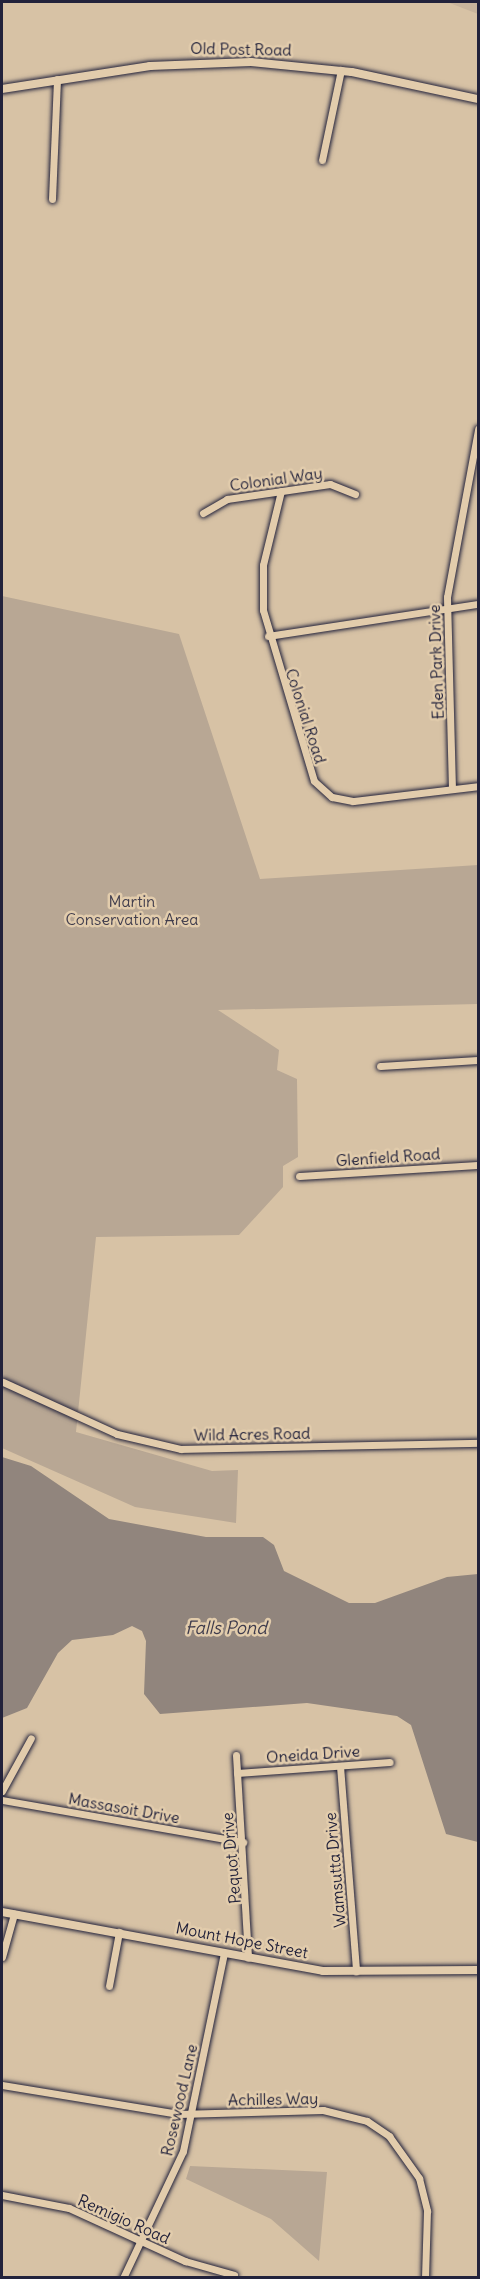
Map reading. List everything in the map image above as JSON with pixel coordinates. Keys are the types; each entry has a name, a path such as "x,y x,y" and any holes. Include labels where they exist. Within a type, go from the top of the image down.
{"street":[{"name":"Old Post Road","path":"2,88 185,63 341,70 478,99"},
{"path":"322,160 341,70"},
{"path":"52,200 57,79"},
{"name":"Eden Park Drive","path":"452,789 446,607 478,429"},
{"name":"Colonial Way","path":"203,513 227,499 330,484 355,494"},
{"name":"Colonial Road","path":"281,491 262,575 268,636 319,788 353,801 478,786"},
{"path":"268,636 446,607 478,604"},
{"path":"380,1066 478,1060"},
{"name":"Glenfield Road","path":"299,1176 478,1165"},
{"name":"Wild Acres Road","path":"3,1382 99,1427 143,1443 181,1449 478,1443"},
{"path":"2,1791 31,1738"},
{"name":"Pequot Drive","path":"236,1755 243,1842 248,1958"},
{"name":"Oneida Drive","path":"237,1773 390,1762"},
{"name":"Wamsutta Drive","path":"340,1766 356,1971"},
{"name":"Massasoit Drive","path":"2,1800 243,1842"},
{"name":"Mount Hope Street","path":"2,1912 119,1932 248,1958 356,1971 478,1970"},
{"path":"2,1956 14,1914"},
{"path":"110,1986 119,1932"},
{"name":"Rosewood Lane","path":"123,2277 172,2181 192,2114 224,1953"},
{"name":"Achilles Way","path":"2,2085 192,2114 323,2110 347,2113 389,2136 419,2178 427,2211 425,2277"},
{"name":"Remigio Road","path":"2,2195 69,2208 141,2241 234,2275"}],"shaded area":[{"path":"447,2 478,2 478,14"}],"green space":[{"name":"Martin Conservation Area","path":"2,596 179,634 260,879 478,865 478,1004 218,1010 279,1050 277,1070 297,1079 298,1157 283,1166 283,1187 239,1235 96,1237 76,1432 212,1471 238,1470 236,1523 135,1507 2,1448"},
{"path":"190,2166 327,2172 319,2261 271,2219 186,2179"}],"water":[{"name":"Falls Pond","path":"2,1457 31,1466 109,1519 206,1537 263,1537 274,1545 284,1571 349,1603 375,1603 447,1577 478,1574 478,1842 446,1834 411,1725 397,1716 307,1703 160,1714 144,1694 146,1641 142,1631 132,1626 113,1635 72,1640 58,1653 27,1708 2,1718"}]}
